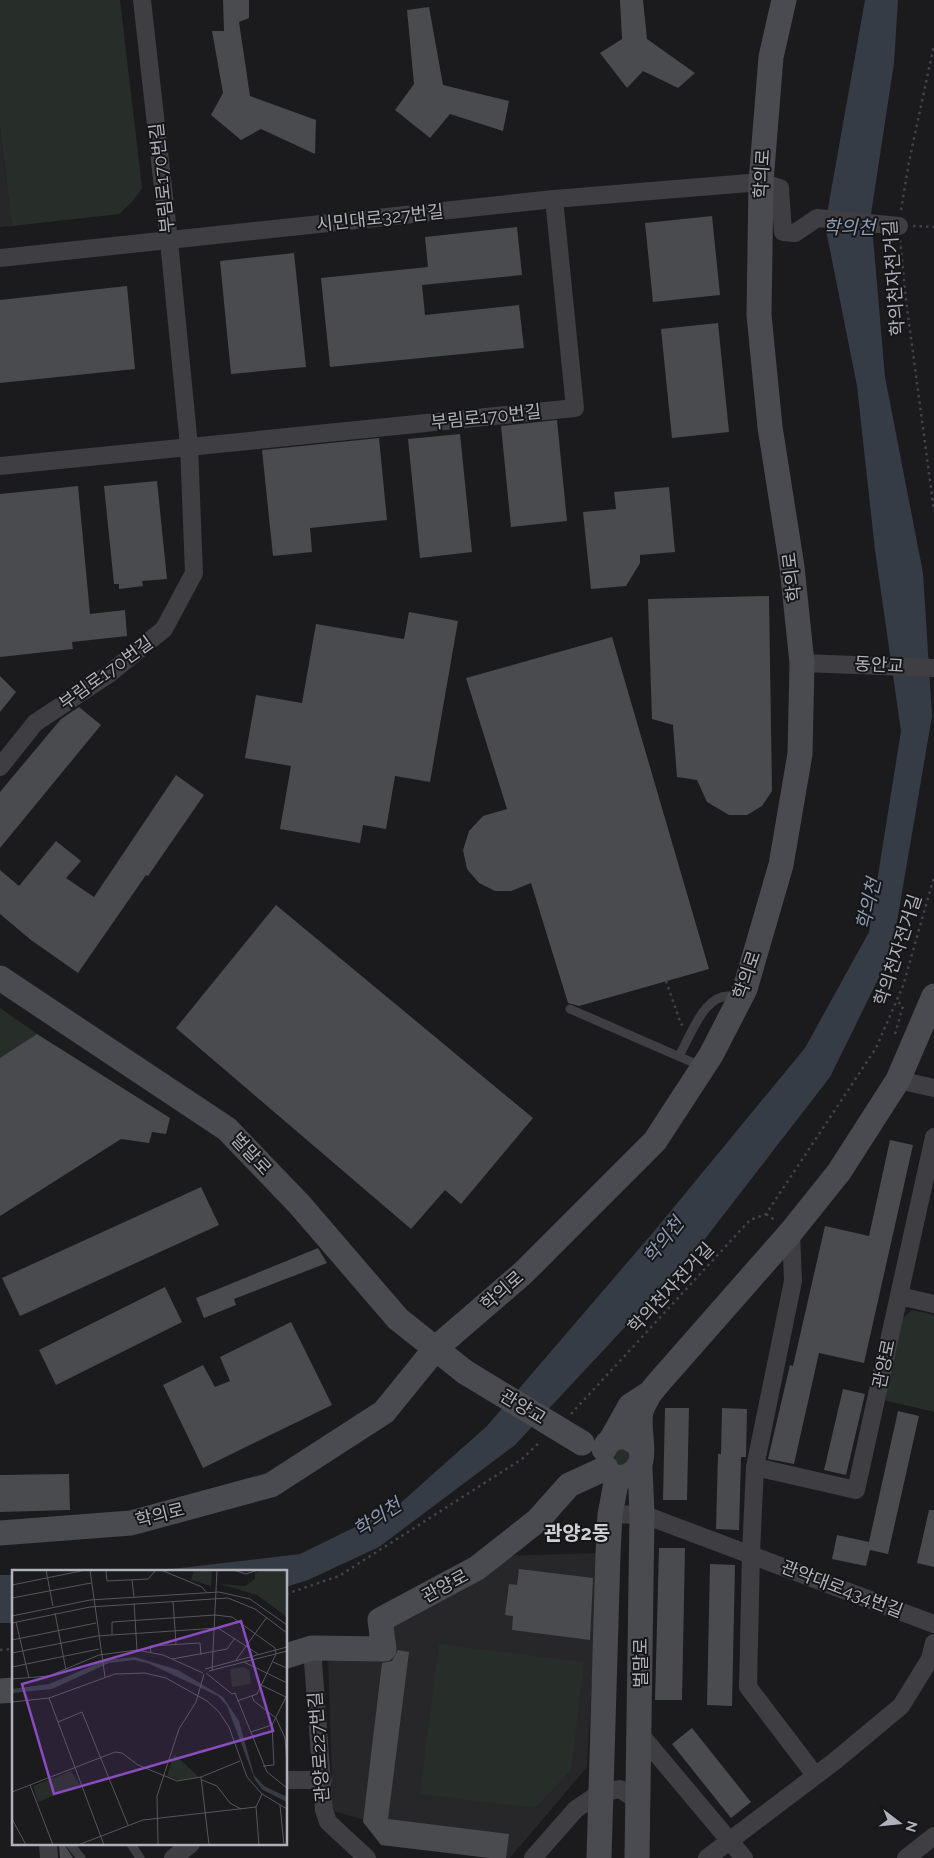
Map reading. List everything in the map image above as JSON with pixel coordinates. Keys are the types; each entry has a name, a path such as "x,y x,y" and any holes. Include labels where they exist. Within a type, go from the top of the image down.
{"street":[{"name":"부림로170번길","path":"0,767 34,723 109,674 164,629 194,573 188,446 169,241 142,0"},
{"name":"학의로","path":"0,1533 131,1523 271,1485 384,1412 436,1348 523,1273 655,1141 703,1067 740,999 745,989 781,864 813,663 792,567 770,427 759,315 760,182 771,57 784,0"},
{"name":"시민대로327번길","path":"0,258 554,199 760,182"},
{"path":"760,182 780,188 783,232 795,233 817,218 895,225"},
{"name":"부림로170번길","path":"188,446 575,408 554,199"},
{"path":"0,466 188,446"},
{"name":"동안교","path":"813,663 934,668"},
{"name":"벌말로","path":"0,978 227,1129 298,1204 398,1319 465,1372"},
{"path":"603,1456 630,1406 650,1393 791,1232 839,1172 898,1080 934,996"},
{"path":"898,1080 934,1088"},
{"name":"관양로","path":"755,1467 856,1490 934,1137"},
{"path":"791,1232 793,1282 755,1467 748,1687 815,1775"},
{"path":"899,1296 934,1304"},
{"name":"관양교","path":"465,1372 603,1456"},
{"name":"벌말로","path":"637,1858 642,1514 641,1411 650,1393"},
{"path":"627,1437 635,1440 640,1457 634,1474 603,1456 627,1437"},
{"name":"벌말로","path":"600,1858 600,1793 610,1515 603,1456"},
{"name":"관양로","path":"288,1655 312,1648 384,1649 380,1620 477,1568 538,1520 570,1485 603,1456"},
{"name":"관악대로434번길","path":"610,1515 642,1514 934,1624"},
{"path":"707,1858 901,1706 930,1659 934,1643"},
{"name":"관양로227번길","path":"312,1648 324,1810 328,1822 367,1858"},
{"path":"640,1734 744,1858"},
{"path":"288,1780 323,1780"},
{"path":"533,1858 576,1809 600,1793 620,1789 638,1801"},
{"path":"906,1858 934,1836"},
{"path":"173,1858 188,1846"}],"lane":[{"path":"679,1056 706,1008 717,997 730,995 740,999"},
{"path":"570,1009 703,1067"},
{"path":"72,1846 81,1858"},
{"path":"132,1846 140,1858"}],"path":[{"name":"학의천자전거길","path":"934,45 895,225 934,511"},
{"path":"895,225 934,227"},
{"name":"학의천자전거길","path":"570,1414 750,1220 766,1214 876,1048 903,986 934,877"},
{"path":"666,981 681,1024 694,1030"},
{"path":"288,1593 339,1576 522,1459 543,1440"}],"shaded area":[{"path":"0,0 120,0 142,188 133,201 119,214 12,226 0,127"},
{"path":"0,127 12,226 0,227"},
{"path":"0,1008 37,1034 0,1058"},
{"path":"912,1310 934,1315 934,1412 884,1400 903,1318"},
{"path":"620,1446 634,1457 624,1468 613,1463 611,1454"},
{"path":"599,1553 587,1767 510,1858 498,1858 333,1811 328,1656 396,1622 501,1556"},
{"path":"439,1644 584,1662 571,1770 535,1808 420,1794"}],"water":[{"name":"학의천","path":"865,0 898,0 894,63 871,214 885,377 923,573 932,716 892,951 830,1077 694,1253 515,1445 379,1547 308,1580 288,1586 288,1570 163,1570 300,1554 396,1507 487,1426 656,1229 805,1048 869,932 901,731 875,550 857,386 825,225"},
{"path":"0,1575 12,1575 12,1623 0,1623"}],"building":[{"path":"223,0 249,0 249,18 239,22 250,96 316,120 315,154 261,129 241,140 211,115 223,93 212,31 224,31"},
{"path":"620,0 643,0 647,39 695,73 678,88 643,71 627,88 600,53 622,39"},
{"path":"429,7 443,85 509,101 503,131 450,114 430,138 395,110 414,84 407,10"},
{"path":"712,216 720,295 653,302 645,223"},
{"path":"517,227 522,275 422,285 425,315 519,305 524,348 330,367 321,278 428,267 425,237"},
{"path":"294,253 306,367 231,374 220,261"},
{"path":"127,286 135,369 0,383 0,300"},
{"path":"718,323 729,432 672,438 661,329"},
{"path":"557,420 567,521 511,527 501,426"},
{"path":"460,434 472,552 420,558 408,439"},
{"path":"379,438 387,520 310,528 312,552 273,556 262,450"},
{"path":"157,481 167,579 142,581 143,586 119,589 119,584 114,584 104,486"},
{"path":"78,486 90,614 125,610 127,636 72,642 73,649 0,657 0,494"},
{"path":"669,487 675,552 640,555 640,563 626,586 591,589 583,512 616,509 614,492"},
{"path":"769,596 772,791 762,806 747,815 729,815 707,802 697,780 677,777 673,725 652,719 648,599"},
{"path":"409,612 458,621 430,782 395,776 386,829 363,825 360,843 280,829 291,766 245,758 256,695 302,703 316,624 404,639"},
{"path":"612,637 709,969 579,1006 568,1003 531,883 511,891 495,891 479,883 467,869 463,850 469,831 483,816 507,809 466,678"},
{"path":"0,676 16,692 0,712"},
{"path":"79,707 101,725 0,848 0,792 61,719"},
{"path":"176,775 204,795 78,973 31,940 0,914 0,870 19,886 56,841 81,861 66,878 94,897"},
{"path":"276,905 533,1118 461,1204 445,1190 411,1229 176,1028"},
{"path":"37,1034 170,1118 166,1134 152,1132 149,1143 121,1139 0,1216 0,1058"},
{"path":"890,1140 913,1145 864,1363 819,1353 794,1464 768,1459 790,1365 793,1366 825,1226 869,1236"},
{"path":"201,1187 219,1225 20,1316 2,1278"},
{"path":"318,1248 327,1263 234,1299 236,1305 204,1318 196,1298"},
{"path":"165,1287 182,1322 56,1385 39,1350"},
{"path":"291,1322 332,1405 203,1468 163,1385 203,1365 215,1387 230,1381 220,1357"},
{"path":"843,1389 865,1394 846,1475 824,1470"},
{"path":"665,1408 689,1408 687,1500 663,1500"},
{"path":"722,1408 747,1409 746,1457 741,1457 739,1530 716,1529 718,1454 721,1454"},
{"path":"898,1411 919,1416 888,1554 870,1550 866,1566 832,1559 837,1535 869,1542"},
{"path":"69,1474 70,1510 0,1512 0,1475"},
{"path":"929,1510 934,1510 934,1567 917,1563"},
{"path":"659,1548 685,1548 682,1700 655,1700"},
{"path":"710,1564 735,1565 732,1706 707,1705"},
{"path":"519,1569 593,1578 590,1640 512,1630 513,1616 505,1615 509,1584 517,1585"},
{"path":"398,1650 409,1652 388,1819 509,1834 506,1858 489,1858 381,1845 363,1822 382,1663 392,1661"},
{"path":"692,1728 751,1802 731,1818 672,1744"},
{"path":"59,1846 65,1846 73,1858 60,1858"}],"district":[{"name":"관양2동","path":"577,1533"}]}
